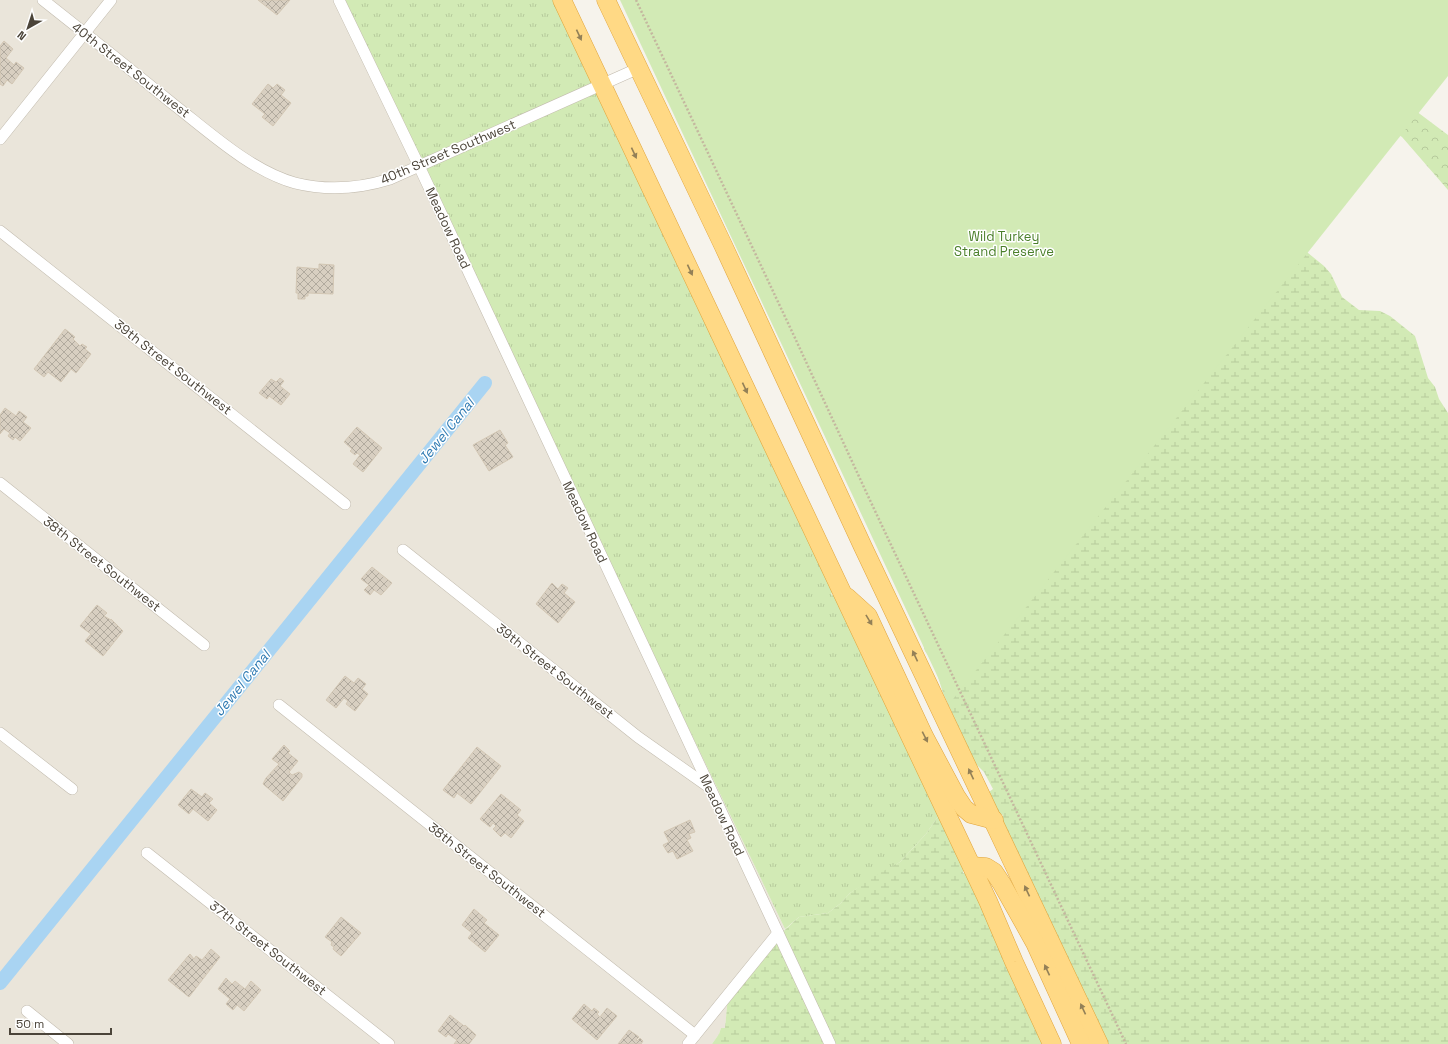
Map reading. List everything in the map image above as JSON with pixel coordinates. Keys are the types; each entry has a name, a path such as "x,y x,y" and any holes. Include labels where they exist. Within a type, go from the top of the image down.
{"highway":[{"path":"562,0 972,866 1052,1044"},
{"path":"606,0 1099,1044"},
{"path":"842,593 868,616 924,736 964,808 971,814 994,820"},
{"path":"972,866 986,867 994,872 1002,884 1035,943 1081,1044"}],"street":[{"name":"40th Street Southwest","path":"43,0 240,155 260,168 277,176 314,187 336,189 356,187 390,179 639,68"},
{"path":"0,139 111,0"},
{"name":"Meadow Road","path":"339,0 419,166 830,1044"},
{"name":"39th Street Southwest","path":"0,230 345,504"},
{"name":"38th Street Southwest","path":"0,483 204,645"},
{"name":"39th Street Southwest","path":"403,550 638,737 709,788"},
{"name":"38th Street Southwest","path":"279,705 695,1035"},
{"path":"0,733 72,789"},
{"name":"37th Street Southwest","path":"147,853 389,1044"},
{"path":"688,1044 778,933"},
{"path":"27,1011 68,1044"}],"path":[{"path":"636,0 796,338 874,510 1126,1044"}],"shaded area":[{"path":"0,0 335,0 462,257 785,929 728,996 725,1028 721,1028 712,1044 0,1044"}],"green space":[{"path":"335,0 553,0 833,592 831,594 836,598 939,815 926,834 900,862 850,893 841,903 828,913 799,917 785,929 462,257"},
{"name":"Wild Turkey Strand Preserve","path":"620,0 1448,0 1448,76 950,703"},
{"path":"1408,105 1448,135 1448,190 1402,137 1378,121"},
{"path":"1297,244 1324,266 1331,274 1342,297 1359,310 1380,311 1390,316 1415,336 1428,378 1435,387 1439,399 1448,413 1448,1044 1108,1044 1002,819 1003,815 999,814 989,792 993,789 984,772 975,763 943,693 934,664 925,651 921,635"},
{"path":"939,815 964,868 963,873 967,874 1044,1044 712,1044 721,1028 725,1028 728,996 777,937 799,917 828,913 841,903 850,893 876,875 900,862 926,834"}],"building":[{"path":"258,0 290,0 277,15"},
{"path":"4,41 13,49 6,58 14,65 16,62 24,68 12,84 7,80 3,86 0,84 0,46"},
{"path":"268,84 273,88 277,84 285,90 281,95 291,103 273,126 262,117 265,114 252,104"},
{"path":"319,264 334,265 333,294 308,293 308,296 305,296 305,299 298,299 298,293 296,293 297,267 319,269"},
{"path":"65,329 75,337 73,339 80,346 82,344 87,347 85,349 91,354 76,373 71,369 61,382 48,372 44,377 34,369"},
{"path":"280,378 284,381 280,386 290,394 281,405 269,396 267,399 259,393 271,379 276,382"},
{"path":"5,408 16,416 19,411 27,417 23,422 31,428 20,441 15,437 13,440 8,436 10,433 4,429 0,434 0,415"},
{"path":"357,427 382,448 363,472 353,464 360,455 357,453 355,455 350,451 352,449 344,442"},
{"path":"500,430 508,443 505,445 513,457 489,471 473,445"},
{"path":"372,567 392,583 381,595 374,590 370,595 364,590 369,585 361,579"},
{"path":"552,583 558,589 562,584 568,588 564,593 575,602 558,623 536,604"},
{"path":"97,605 107,613 104,616 111,619 123,631 103,656 85,641 91,634 80,626"},
{"path":"345,676 354,683 358,678 366,684 362,689 368,694 355,711 346,704 348,701 344,698 336,708 326,700"},
{"path":"284,745 290,751 288,753 298,761 289,772 292,775 299,772 302,774 302,777 283,801 263,784 266,778 279,764 272,759"},
{"path":"477,747 501,766 471,804 457,793 454,798 443,790"},
{"path":"191,789 202,797 205,793 213,799 209,803 217,810 208,821 193,809 189,814 178,805"},
{"path":"501,794 521,810 517,815 524,821 511,838 505,833 501,837 493,829 496,826 493,823 490,827 480,819"},
{"path":"690,820 695,832 689,834 691,838 687,840 693,851 677,859 673,851 668,853 663,845 669,842 664,832"},
{"path":"474,909 487,920 484,923 499,935 485,952 468,938 472,933 462,925"},
{"path":"341,917 361,933 341,956 333,949 334,947 331,945 332,942 325,937"},
{"path":"211,949 220,957 189,997 168,980 190,954 194,959 196,956 202,960"},
{"path":"226,978 232,984 235,981 245,989 251,981 261,990 244,1011 237,1005 233,1010 226,1004 230,999 218,989"},
{"path":"584,1004 592,1011 594,1008 599,1012 597,1014 600,1017 607,1008 617,1016 597,1040 572,1019"},
{"path":"450,1015 464,1026 465,1025 476,1035 469,1044 454,1044 457,1040 448,1034 446,1037 438,1031"},
{"path":"629,1030 639,1037 636,1040 637,1041 640,1038 643,1041 641,1044 618,1044"}],"waterway":[{"name":"Jewel Canal","path":"0,983 485,383"}]}
